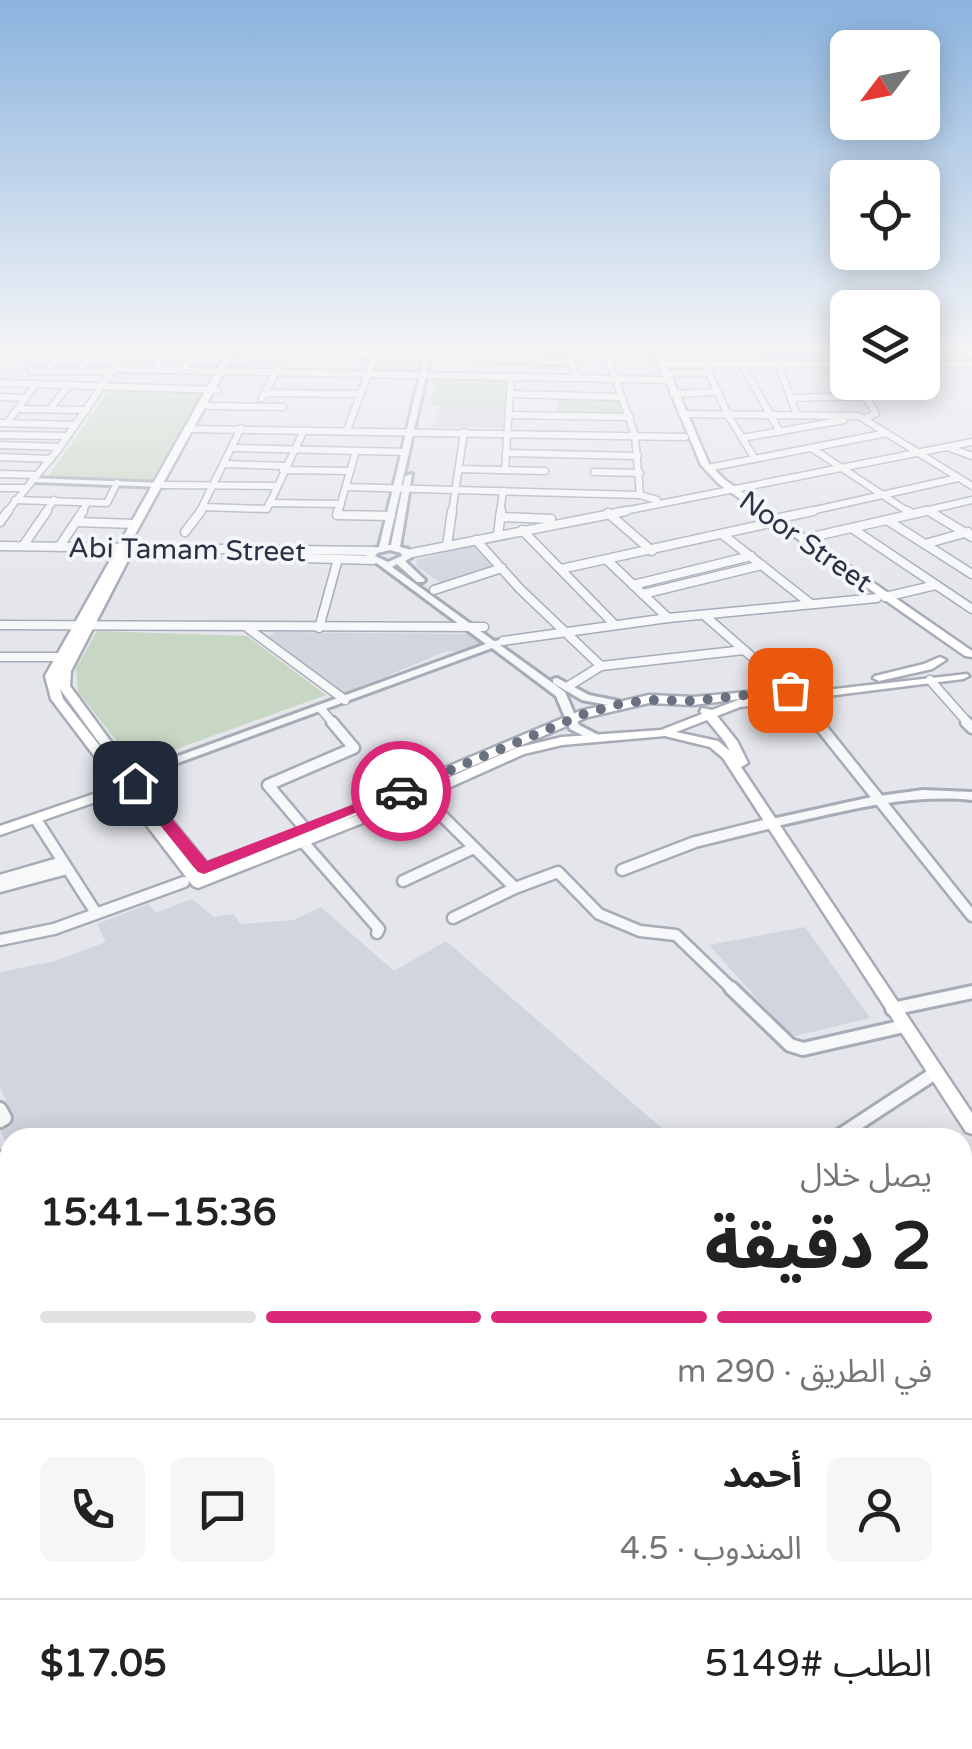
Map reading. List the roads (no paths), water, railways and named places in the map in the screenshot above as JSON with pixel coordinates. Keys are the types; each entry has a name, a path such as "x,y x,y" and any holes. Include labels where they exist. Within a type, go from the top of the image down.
{"main road":[{"name":"Noor Street","path":"682,427 699,466 727,489 881,598 970,655"},
{"name":"Noor Street","path":"688,427 708,468 727,489"},
{"path":"191,428 85,623 65,671 64,686 127,782 198,877 422,795 520,751 562,741 662,733 738,704 909,673 941,658 970,655"},
{"path":"124,551 134,524 159,485"},
{"name":"Noor Street","path":"772,521 803,539 923,630 944,668 968,676"},
{"path":"85,623 60,656 52,676 56,699 127,782"},
{"path":"305,837 572,720 620,704 794,694 968,676"},
{"path":"693,701 731,740 757,800"},
{"path":"662,733 714,744 728,756 972,1127"},
{"path":"0,831 37,821 127,782"},
{"path":"0,822 127,782"}],"street":[{"path":"0,522 22,488 35,478 75,427"},
{"path":"378,556 402,488 416,427"},
{"path":"505,470 509,427"},
{"path":"633,427 640,495"},
{"path":"735,427 755,459"},
{"path":"776,427 780,432"},
{"path":"742,438 812,427"},
{"path":"877,427 972,486"},
{"path":"191,428 686,437"},
{"path":"184,532 204,507 241,428"},
{"path":"204,507 267,509 304,430"},
{"path":"415,431 406,452 395,547 434,590 479,628"},
{"path":"447,546 464,432"},
{"path":"708,468 887,433"},
{"path":"1,439 68,436"},
{"path":"1,439 60,447"},
{"path":"378,556 403,558 551,522 972,442"},
{"path":"946,447 972,456"},
{"path":"232,448 406,452"},
{"path":"812,448 912,514"},
{"path":"356,451 337,515 391,516"},
{"path":"506,453 638,456"},
{"path":"545,454 551,522"},
{"path":"593,454 594,494"},
{"path":"0,457 51,459"},
{"path":"224,464 350,470"},
{"path":"459,469 544,471"},
{"path":"594,472 640,473"},
{"path":"0,474 118,484 276,486"},
{"path":"561,570 958,478"},
{"path":"0,508 12,502 54,500 106,503 118,484"},
{"path":"346,486 640,495 662,502"},
{"path":"0,488 22,488"},
{"path":"498,535 503,491"},
{"path":"24,546 54,500"},
{"path":"803,539 972,500"},
{"path":"59,547 88,502"},
{"path":"269,504 340,504"},
{"path":"928,510 970,534"},
{"path":"608,513 652,551"},
{"path":"500,518 551,522"},
{"path":"888,520 972,574"},
{"path":"76,522 134,524"},
{"path":"853,529 972,610"},
{"path":"522,530 615,626"},
{"path":"722,534 811,604"},
{"path":"925,544 970,534"},
{"path":"476,540 562,632 601,666"},
{"path":"378,556 395,547"},
{"name":"Abi Tamam Street","path":"0,548 378,556"},
{"name":"Abi Tamam Street","path":"0,548 338,559 378,556"},
{"path":"378,556 562,694 580,733 598,739"},
{"path":"633,584 751,556"},
{"path":"319,628 338,559"},
{"path":"608,560 668,618"},
{"path":"643,594 762,565"},
{"path":"434,590 502,568"},
{"path":"127,782 499,643 668,618 881,598 936,585"},
{"path":"704,615 794,694 972,916"},
{"path":"0,625 479,628"},
{"path":"248,628 345,700"},
{"path":"499,643 586,698 620,704"},
{"path":"567,687 582,683 592,670 601,666 744,650"},
{"path":"0,657 60,656"},
{"path":"930,680 972,728"},
{"path":"320,709 354,748 268,785 380,929 377,933"},
{"path":"622,870 728,830 880,801 950,792 972,796"},
{"path":"422,795 515,888"},
{"path":"37,821 96,913"},
{"path":"402,881 474,848"},
{"path":"0,880 65,866"},
{"path":"0,887 65,866"},
{"path":"452,918 558,872 600,914 640,931 676,936 790,1045 803,1049 904,1026"},
{"path":"0,940 54,929 198,877"},
{"path":"892,1009 972,992"},
{"path":"851,1128 936,1073"},
{"path":"0,1109 5,1118 0,1121"}]}
